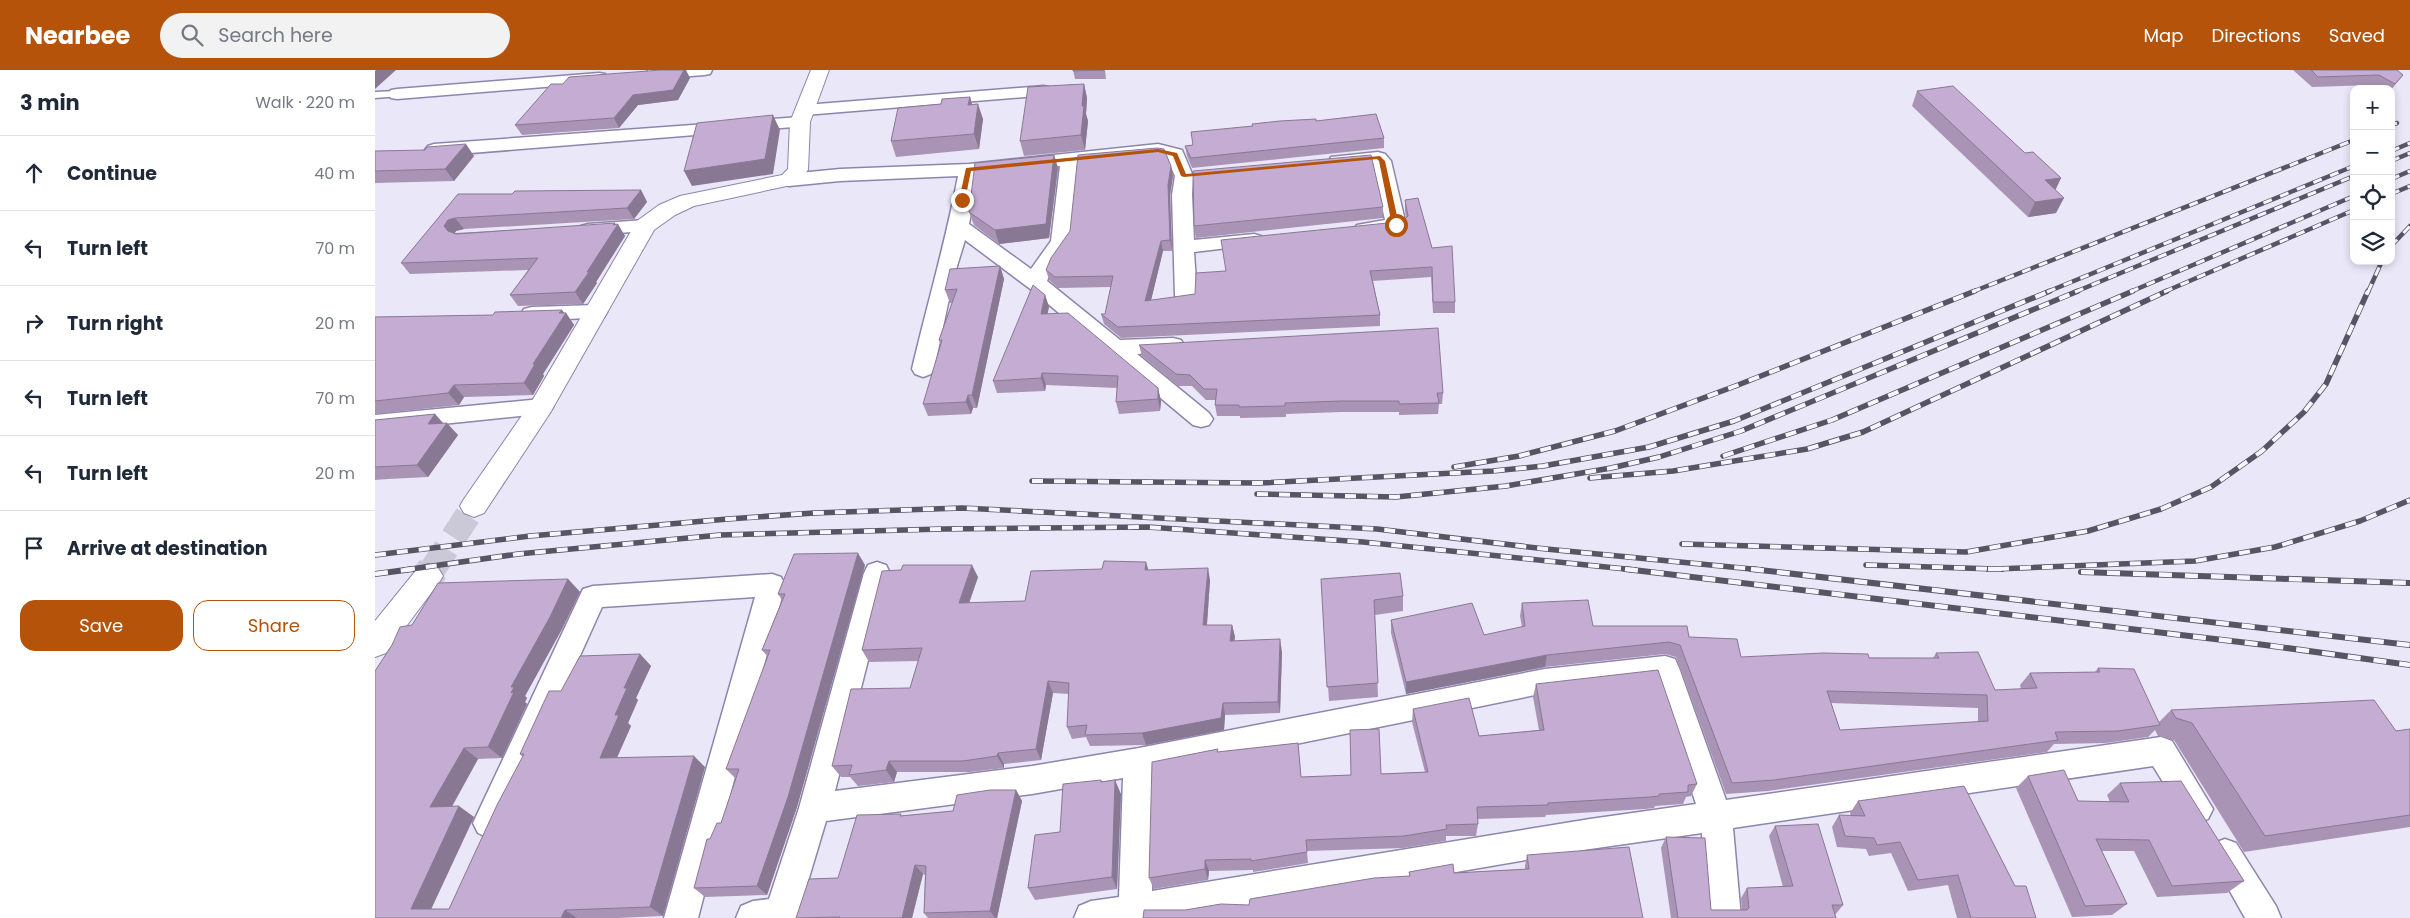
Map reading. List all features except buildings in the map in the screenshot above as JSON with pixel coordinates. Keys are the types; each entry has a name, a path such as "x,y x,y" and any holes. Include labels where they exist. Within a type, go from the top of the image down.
{"street":[{"path":"448,90 463,70"},
{"path":"635,75 703,70"},
{"path":"789,180 797,170 802,116 820,70"},
{"path":"397,94 448,90 570,75 616,77"},
{"path":"429,150 802,116 1043,91"},
{"path":"474,506 541,407 645,226 667,210 688,201 789,180 840,175 969,170 1158,150 1175,154 1193,175 1182,195 1186,247 1186,296"},
{"path":"1318,163 1378,158 1382,161 1396,225 1342,231"},
{"path":"1036,283 1041,267 1061,241 1071,159"},
{"path":"923,369 944,276 959,226 969,170"},
{"path":"569,231 645,226"},
{"path":"959,226 1036,283 1201,419"},
{"path":"1186,247 1275,238"},
{"path":"509,315 596,312"},
{"path":"1116,348 1195,344"},
{"path":"375,423 541,407"},
{"path":"772,917 815,808 877,573"},
{"path":"375,644 428,576"},
{"path":"478,847 593,597 772,586 681,918"},
{"path":"815,808 1032,780 1139,762 1545,681 1665,668 1716,816 1724,918"},
{"path":"1091,918 1135,915 1590,834 2161,750 2265,918"},
{"path":"1135,915 1139,762"}],"lane":[{"path":"375,95 397,94"}],"tunnel":[{"path":"432,570 474,506"},
{"path":"428,576 433,569"}],"railway":[{"path":"1972,292 2350,142"},
{"path":"2395,149 2410,143"},
{"path":"2395,159 2410,153"},
{"path":"2047,292 2350,168"},
{"path":"2395,177 2410,171"},
{"path":"2075,292 2350,178"},
{"path":"2395,192 2410,186"},
{"path":"2130,292 2350,198"},
{"path":"2164,292 2350,212"},
{"path":"2395,242 2410,226"},
{"path":"2368,292 2380,265"},
{"path":"1454,467 1519,456 1615,431 1738,385 1975,291"},
{"path":"1032,481 1260,483 1493,471 1543,466 1649,447 1734,421 2050,291"},
{"path":"1257,494 1396,497 1506,486 1611,468 1659,457 1741,431 2078,291"},
{"path":"1723,456 1832,420 2133,291"},
{"path":"1590,478 1673,471 1807,449 1863,432 2167,291"},
{"path":"1682,544 1966,552 2088,531 2161,509 2211,487 2262,451 2304,412 2326,384 2368,291"},
{"path":"1996,569 2195,561 2275,547 2360,521 2410,500"},
{"path":"375,555 530,536 728,519 814,513 962,508 1377,529 1546,549 1762,570"},
{"path":"404,570 518,554 720,535 943,529 1148,527 1363,542 1635,570"},
{"path":"1866,565 1996,569"},
{"path":"375,574 413,569"},
{"path":"1625,569 2265,645 2410,665"},
{"path":"1751,569 2410,645"},
{"path":"1988,569 1996,569"},
{"path":"1996,569 2002,569"},
{"path":"2081,572 2410,583"}],"route":[{"path":"962,200 969,170 1158,150 1175,154 1184,176 1378,158 1382,161 1396,225"}]}
